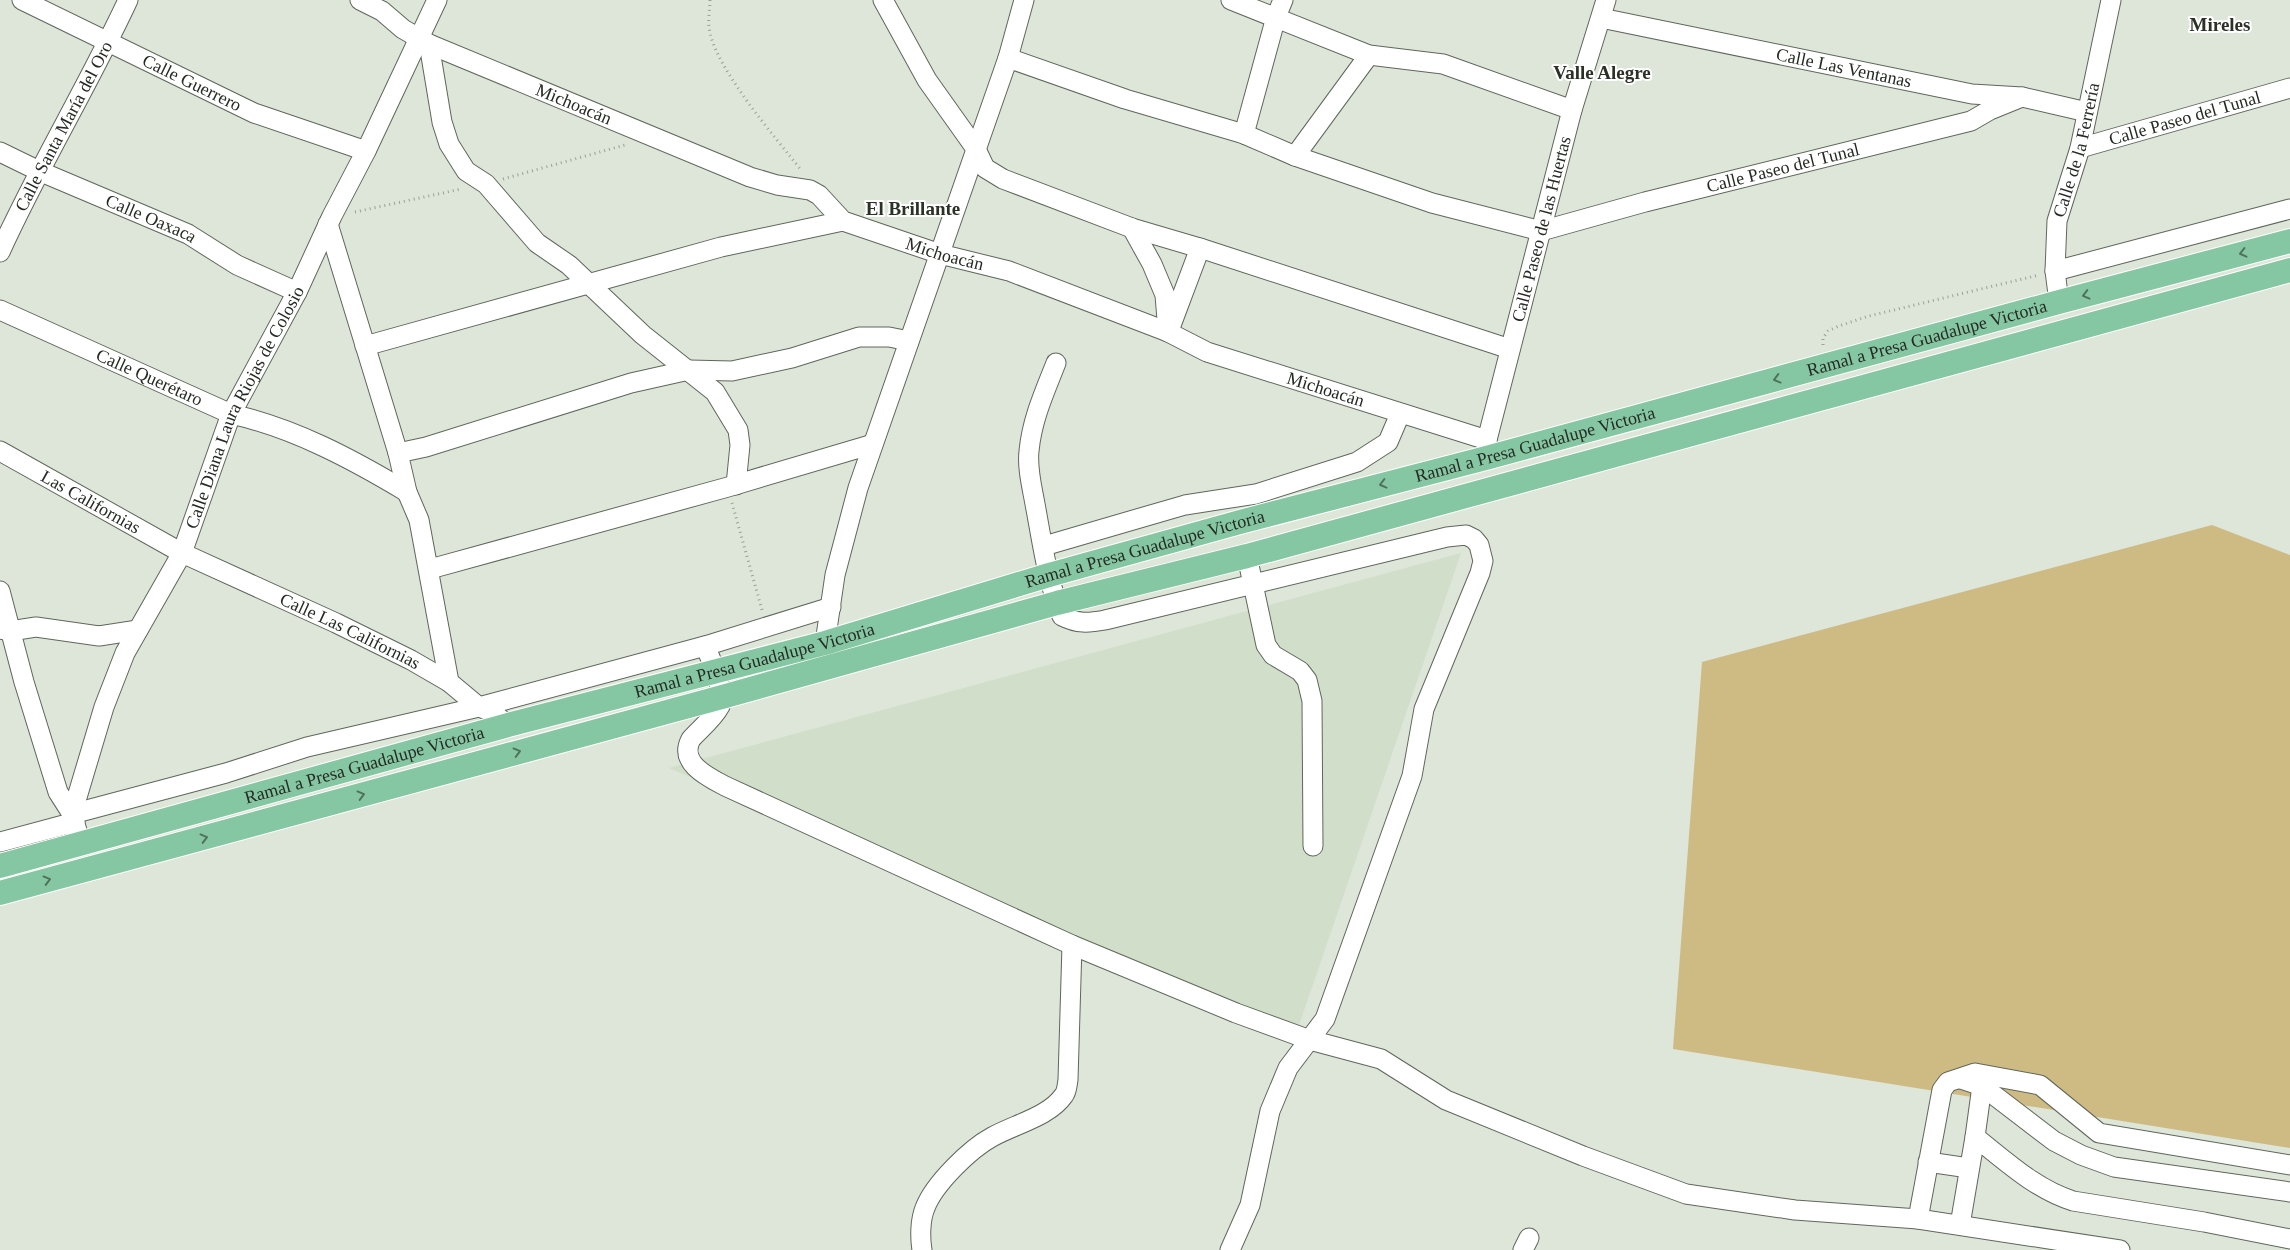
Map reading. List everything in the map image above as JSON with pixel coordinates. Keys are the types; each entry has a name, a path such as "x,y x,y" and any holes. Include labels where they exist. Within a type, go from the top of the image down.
{"main road":[{"name":"Ramal a Presa Guadalupe Victoria","path":"0,866 76,827 508,725 825,643 1049,575 1249,520 1486,449 1828,365 2290,241"},
{"name":"Ramal a Presa Guadalupe Victoria","path":"0,893 722,697 1057,603 1247,556 2290,270"}],"street":[{"name":"Calle Guerrero","path":"22,0 254,113 366,151"},
{"name":"Calle Santa María del Oro","path":"0,252 38,171 109,41 128,0"},
{"name":"Michoacán","path":"360,0 382,11 403,29 424,41 750,177 778,185 810,190 819,195 843,221 940,254 1010,270 1168,332 1207,352 1400,414 1486,449"},
{"name":"Calle Diana Laura Riojas de Colosio","path":"76,827 104,707 125,653 182,553 231,414 297,292 328,224 424,41 438,0"},
{"path":"883,0 927,80 976,149 985,168 1003,179 1132,228 1200,248 1510,349"},
{"path":"825,643 846,529 873,444 1008,58 1024,0"},
{"path":"1231,0 1280,8 1369,55 1443,64 1572,110"},
{"name":"Calle de la Ferrería","path":"2059,302 2055,271 2057,221 2080,148 2086,112 2111,0"},
{"path":"1244,134 1280,8"},
{"name":"Calle Las Ventanas","path":"1604,9 1972,94 2022,97 2086,112"},
{"name":"Calle Paseo de las Huertas","path":"1486,449 1572,110 1604,9"},
{"path":"424,41 449,144 466,171 486,184 537,242 569,264 643,335 715,392 738,430 740,445 732,486"},
{"path":"1295,156 1369,55"},
{"path":"1008,58 1125,99 1244,134 1295,156 1432,203 1541,231"},
{"name":"Calle Paseo del Tunal","path":"2080,148 2290,88"},
{"name":"Calle Paseo del Tunal","path":"1541,231 1645,202 1970,121 1990,110 2022,97"},
{"name":"Calle Oaxaca","path":"0,152 38,171 188,234 237,265 297,292"},
{"path":"2055,271 2290,209"},
{"path":"366,346 721,247 843,221"},
{"path":"328,224 398,454 407,492 420,520 449,682"},
{"path":"1132,228 1152,264 1164,295 1168,332"},
{"path":"1168,332 1200,248"},
{"name":"Calle Querétaro","path":"0,310 231,414 261,421 293,433 382,476 407,492"},
{"path":"398,454 631,383 689,370 732,371 792,358 859,337 881,336 909,341"},
{"path":"1056,363 1039,405 1029,453 1032,485 1049,575 1062,616 1083,624 1447,537 1466,535 1474,539 1483,561 1469,601 1424,709 1412,776 1325,1019 1288,1068 1270,1111 1250,1205 1230,1250"},
{"path":"1044,546 1185,505 1256,494 1357,462 1388,442 1400,414"},
{"path":"430,569 732,486 873,444"},
{"name":"Las Californias","path":"0,451 182,553"},
{"name":"Calle Las Californias","path":"182,553 336,623 449,682 479,706 492,712 508,725"},
{"path":"1247,556 1266,645 1273,655 1300,671 1307,680 1312,701 1313,846"},
{"path":"0,591 5,630 24,682 58,792 76,827"},
{"path":"0,842 76,827 218,776 316,745 479,706 705,646 831,606"},
{"path":"5,630 36,627 99,636 138,630"},
{"path":"705,646 715,670 722,697 720,705 690,739 687,745 688,756 693,765 705,775 725,786 1072,945 1236,1013 1310,1040 1381,1059 1446,1100 1584,1156 1686,1194 1795,1210 1918,1219 2116,1250"},
{"path":"922,1250 924,1210 928,1200 947,1177 972,1151 985,1142 1040,1114 1066,1094 1072,945"},
{"path":"1918,1219 1942,1090 1948,1082 1975,1073 2040,1085 2099,1133 2290,1164"},
{"path":"1956,1078 1968,1080 1982,1086 2054,1141 2081,1155 2114,1167 2290,1192"},
{"path":"1960,1225 1982,1086"},
{"path":"1975,1137 2040,1187 2073,1201 2204,1222 2290,1239"},
{"path":"1928,1162 1969,1168"}],"path":[{"path":"710,0 709,28 717,52 728,75 819,195"},
{"path":"1828,365 1823,347 1824,338 1828,331 1839,326 1870,316 2055,271"},
{"path":"732,486 767,627"}],"shaded area":[{"path":"2212,525 2290,555 2290,1148 1673,1049 1702,662"},
{"path":"1461,553 1297,1031 669,768"}],"district":[{"name":"Mireles","path":"2220,24"},
{"name":"Valle Alegre","path":"1602,72"},
{"name":"El Brillante","path":"913,208"}]}
